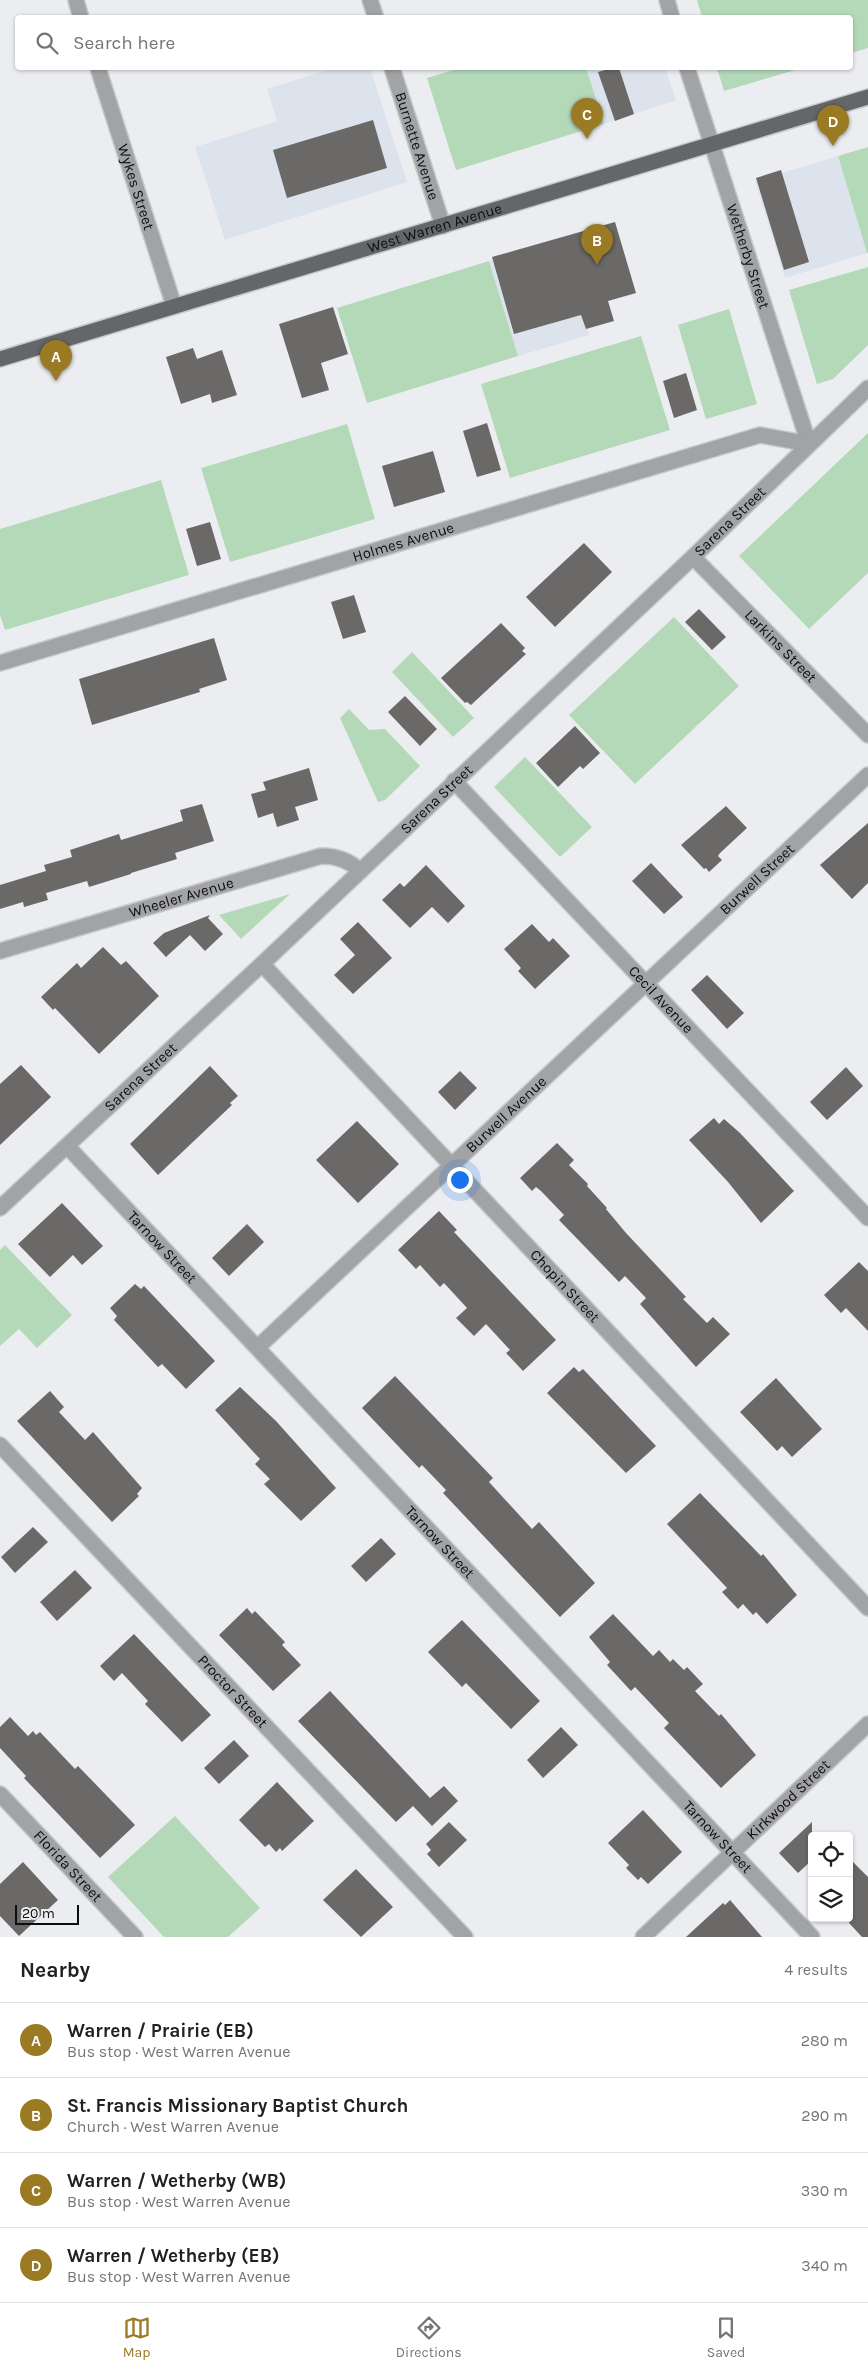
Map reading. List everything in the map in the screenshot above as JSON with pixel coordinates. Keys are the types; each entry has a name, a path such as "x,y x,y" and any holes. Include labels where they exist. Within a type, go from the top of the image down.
{"main road":[{"name":"West Warren Avenue","path":"0,358 868,97"}],"street":[{"path":"76,0 80,15"},
{"path":"370,0 375,15"},
{"path":"667,0 671,15"},
{"name":"Wykes Street","path":"99,70 174,306"},
{"name":"Burnette Avenue","path":"393,70 443,226"},
{"name":"Wetherby Street","path":"688,70 809,444"},
{"name":"Sarena Street","path":"0,1208 262,964 693,557 868,388"},
{"name":"Holmes Avenue","path":"0,663 760,435 809,444"},
{"name":"Larkins Street","path":"693,557 868,735"},
{"name":"Burwell Street","path":"646,984 868,775"},
{"name":"Cecil Avenue","path":"454,781 868,1218"},
{"name":"Wheeler Avenue","path":"0,951 321,856 332,856 342,859 352,863 360,871"},
{"name":"Chopin Street","path":"262,964 868,1608"},
{"name":"Burwell Avenue","path":"258,1347 646,984"},
{"name":"Tarnow Street","path":"67,1146 812,1937"},
{"name":"Proctor Street","path":"0,1445 465,1937"},
{"name":"Kirkwood Street","path":"643,1937 868,1724"},
{"name":"Florida Street","path":"0,1794 135,1937"}],"shaded area":[{"path":"327,70 371,70 407,182 225,240 195,147 277,121 267,89"},
{"path":"587,70 666,70 676,100 604,124"},
{"path":"838,156 867,253 785,278 755,181"},
{"path":"560,239 589,335 518,356 489,261"}],"green space":[{"path":"697,0 868,0 868,48 853,52 853,15 701,15"},
{"path":"453,70 587,70 604,124 456,170 427,78"},
{"path":"718,70 795,70 724,91"},
{"path":"868,147 868,253 867,253 838,156"},
{"path":"489,261 518,356 367,403 337,308"},
{"path":"868,267 868,345 833,379 817,384 789,290"},
{"path":"729,309 757,404 706,419 678,325"},
{"path":"641,336 670,430 510,478 481,384"},
{"path":"347,424 375,519 230,562 201,468"},
{"path":"868,433 868,573 809,629 739,556"},
{"path":"161,480 189,575 5,630 0,615 0,529"},
{"path":"674,617 739,686 635,784 569,715"},
{"path":"412,652 474,718 453,737 392,672"},
{"path":"349,709 369,730 385,729 420,766 385,800 378,802 340,718"},
{"path":"525,757 592,827 560,857 494,787"},
{"path":"290,894 241,939 219,915"},
{"path":"5,1245 72,1315 37,1348 19,1329 0,1346 0,1250"},
{"path":"175,1816 260,1908 228,1937 164,1937 108,1877"}],"building":[{"path":"620,70 634,114 615,121 598,72"},
{"path":"373,120 387,168 287,198 273,150"},
{"path":"781,170 809,262 784,270 756,178"},
{"path":"615,222 636,293 608,301 614,321 586,329 581,315 514,334 492,257"},
{"path":"333,307 348,354 321,363 329,390 302,398 279,324"},
{"path":"193,348 197,359 222,350 237,395 212,403 210,394 181,404 166,357"},
{"path":"686,373 697,410 674,418 663,381"},
{"path":"487,423 501,470 477,477 463,431"},
{"path":"433,451 445,492 394,507 382,466"},
{"path":"210,522 221,559 197,566 186,529"},
{"path":"584,543 612,572 555,627 526,597"},
{"path":"354,595 366,632 343,639 331,602"},
{"path":"699,609 726,637 712,650 685,622"},
{"path":"501,623 525,648 522,651 526,654 471,705 467,702 465,703 441,678"},
{"path":"214,638 227,680 199,689 200,692 92,725 79,679"},
{"path":"405,696 437,729 420,746 388,712"},
{"path":"575,726 600,753 583,769 580,766 558,787 536,763"},
{"path":"309,768 318,800 295,807 299,820 277,827 273,813 258,818 251,794 266,790 263,782"},
{"path":"202,804 214,841 175,853 177,859 131,874 89,887 87,881 46,893 48,900 24,907 23,902 0,909 0,885 46,871 44,865 72,857 70,850 119,834 121,840 183,821 180,810"},
{"path":"726,806 747,828 720,853 718,856 722,860 709,872 681,845"},
{"path":"868,823 868,883 852,899 820,865"},
{"path":"651,863 683,897 664,914 632,881"},
{"path":"426,865 465,906 448,923 432,907 410,928 382,900 400,883 404,887"},
{"path":"210,915 208,918 223,934 205,951 190,935 166,957 153,943 164,933"},
{"path":"358,922 392,958 353,994 334,975 355,955 340,939"},
{"path":"532,924 549,942 553,938 570,956 535,989 518,971 521,968 504,949"},
{"path":"103,947 121,965 126,961 159,996 99,1054 55,1008 53,1010 41,997 77,963 81,968"},
{"path":"707,975 744,1013 727,1029 691,990"},
{"path":"21,1065 51,1097 0,1145 0,1084"},
{"path":"210,1066 238,1096 230,1103 232,1105 158,1175 130,1144"},
{"path":"846,1067 863,1086 827,1120 810,1102"},
{"path":"460,1071 477,1088 455,1110 438,1092"},
{"path":"714,1118 719,1124 724,1119 740,1133 794,1191 761,1223 728,1182 689,1140"},
{"path":"357,1121 399,1164 358,1203 316,1160"},
{"path":"557,1143 574,1160 569,1165 588,1184 587,1186 626,1233 686,1297 683,1299 707,1323 713,1317 730,1334 696,1367 640,1304 646,1298 625,1276 619,1282 559,1220 564,1215 541,1191 536,1187 532,1191 520,1178"},
{"path":"62,1203 103,1246 82,1265 73,1255 50,1277 18,1244"},
{"path":"439,1211 457,1230 454,1232 556,1340 523,1371 506,1353 510,1350 486,1324 474,1336 456,1318 467,1308 444,1283 440,1287 420,1265 416,1269 398,1250"},
{"path":"247,1224 264,1242 229,1276 212,1258"},
{"path":"859,1262 868,1271 868,1331 846,1308 841,1313 824,1295"},
{"path":"135,1284 141,1289 144,1286 215,1361 186,1389 162,1364 158,1367 114,1320 117,1316 110,1308"},
{"path":"574,1367 579,1372 583,1369 656,1446 626,1473 547,1393"},
{"path":"395,1376 493,1478 489,1482 532,1529 539,1522 595,1583 560,1617 443,1493 446,1490 422,1465 419,1468 362,1408"},
{"path":"776,1378 822,1429 792,1457 782,1446 777,1451 740,1412"},
{"path":"240,1387 276,1421 336,1488 301,1521 264,1484 270,1479 255,1464 260,1459 215,1410"},
{"path":"50,1391 64,1407 59,1412 85,1440 93,1432 142,1488 137,1494 139,1496 112,1522 17,1421"},
{"path":"700,1493 761,1556 763,1554 797,1595 767,1624 756,1612 753,1615 743,1604 738,1609 722,1592 727,1588 667,1524"},
{"path":"33,1527 48,1542 15,1573 1,1557"},
{"path":"381,1538 396,1554 366,1582 351,1566"},
{"path":"75,1570 92,1588 57,1621 40,1602"},
{"path":"247,1608 252,1614 255,1611 285,1642 282,1645 301,1665 273,1691 219,1635"},
{"path":"613,1614 653,1656 659,1650 670,1662 673,1659 684,1670 687,1667 703,1684 695,1691 719,1716 721,1714 756,1755 721,1788 664,1728 669,1723 635,1687 631,1691 607,1665 610,1662 589,1637"},
{"path":"462,1620 540,1701 511,1729 466,1683 462,1687 428,1652"},
{"path":"134,1634 211,1715 182,1742 145,1704 148,1701 122,1673 114,1681 100,1666"},
{"path":"330,1691 430,1798 444,1786 458,1801 432,1826 413,1806 396,1822 298,1721"},
{"path":"10,1717 28,1736 33,1731 36,1735 40,1732 75,1769 78,1766 135,1825 100,1858 24,1778 26,1776 0,1748 0,1727"},
{"path":"561,1727 578,1745 543,1778 527,1760"},
{"path":"234,1740 249,1756 219,1784 204,1768"},
{"path":"277,1782 314,1821 282,1851 280,1848 276,1852 269,1844 265,1847 239,1820"},
{"path":"643,1810 682,1852 648,1884 641,1877 638,1880 626,1868 629,1865 608,1843"},
{"path":"449,1822 467,1840 439,1867 427,1854 431,1850 426,1844"},
{"path":"812,1822 812,1832 808,1832 808,1864 798,1873 779,1853"},
{"path":"23,1862 58,1900 19,1936 0,1916 0,1884"},
{"path":"853,1862 868,1877 868,1937 862,1937 849,1923 853,1922"},
{"path":"356,1869 393,1907 361,1937 323,1900"},
{"path":"730,1900 762,1937 686,1937 723,1903 725,1905"}],"place":[{"name":"Warren / Wetherby (WB)","path":"587,139"},
{"name":"Warren / Wetherby (EB)","path":"833,146"},
{"name":"St. Francis Missionary Baptist Church","path":"597,265"},
{"name":"Warren / Prairie (EB)","path":"56,381"}]}
